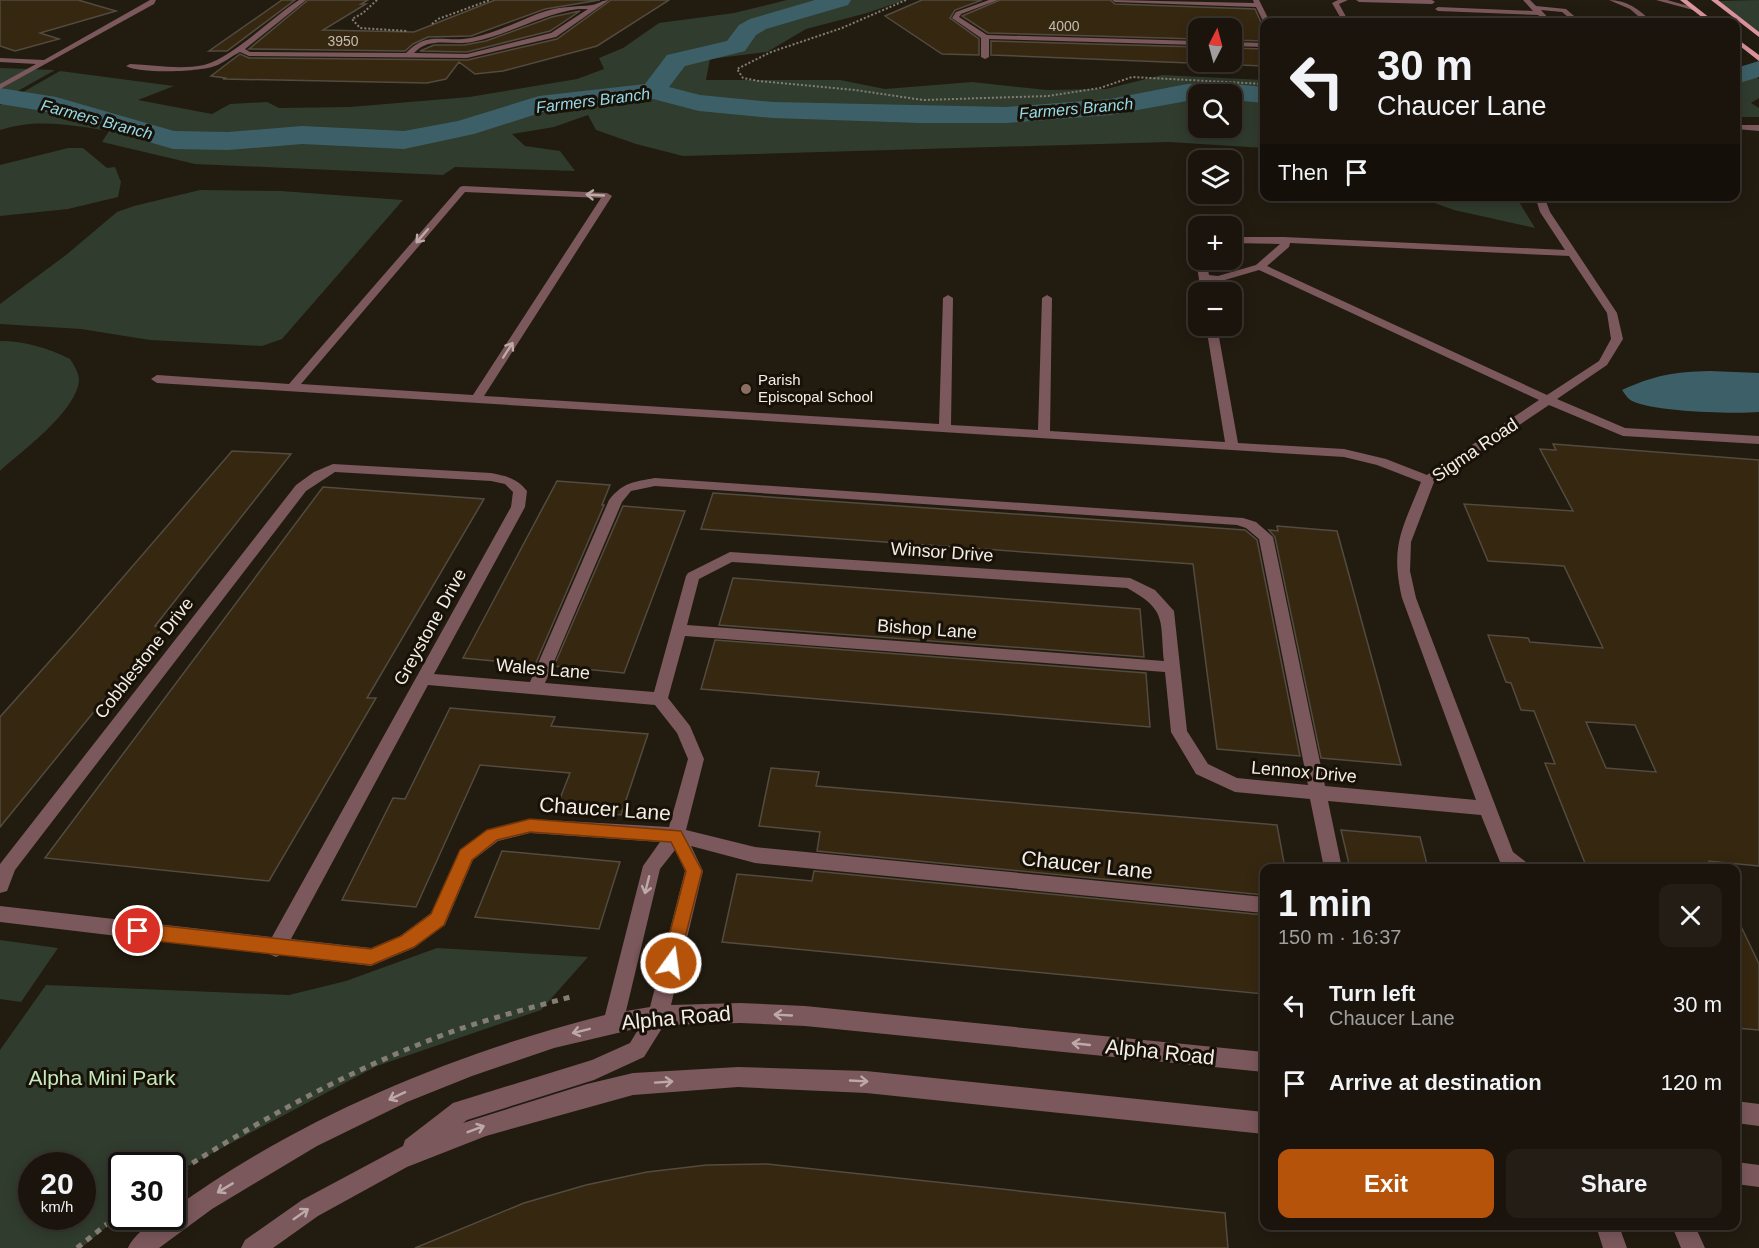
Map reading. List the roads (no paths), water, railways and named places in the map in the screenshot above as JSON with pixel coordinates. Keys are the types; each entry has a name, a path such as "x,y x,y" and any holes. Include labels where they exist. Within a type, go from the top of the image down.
{"main road":[{"path":"1683,0 1707,18"},
{"path":"1714,0 1737,18"},
{"path":"1740,20 1759,35"},
{"path":"1740,44 1759,59"}],"street":[{"path":"0,87 152,3 153,0"},
{"path":"130,66 197,68 211,65 229,53 240,49 282,14 303,0"},
{"path":"240,49 249,54 467,56 553,35 606,0"},
{"path":"995,0 958,13 955,18 985,37 1188,43"},
{"path":"1115,0 1257,2 1265,18"},
{"path":"1344,18 1335,3 1345,0"},
{"path":"1359,0 1431,1 1436,11 1564,10 1573,18"},
{"path":"1526,0 1545,18"},
{"path":"1612,0 1632,8 1644,18"},
{"path":"1659,0 1693,8"},
{"path":"1399,1 1405,9"},
{"path":"407,57 420,44 469,40 512,27 553,9 568,6 596,7"},
{"path":"985,37 985,57"},
{"path":"1242,44 1260,45"},
{"path":"0,60 45,62"},
{"path":"1740,127 1759,128"},
{"path":"292,387 463,189 607,196 476,399"},
{"name":"Sigma Road","path":"1508,864 1409,598 1403,571 1404,542 1428,480 1603,363 1617,339 1612,313 1545,213 1541,201"},
{"path":"1242,240 1571,253"},
{"path":"1203,278 1218,279 1260,267 1286,245 1284,240"},
{"path":"1260,267 1548,400 1623,432 1759,440"},
{"path":"1203,270 1204,282"},
{"path":"945,428 948,298"},
{"path":"1044,434 1047,298"},
{"path":"1214,336 1232,446"},
{"path":"157,379 1344,453 1380,462 1428,480"},
{"name":"Greystone Drive","path":"276,948 518,507 520,491 509,481 491,477 333,468"},
{"name":"Cobblestone Drive","path":"0,885 8,866 301,488 333,468"},
{"path":"536,687 616,500 627,488 655,482 1238,521 1251,525 1266,537 1332,864"},
{"name":"Winsor Drive","path":"678,630 693,576 730,557 1130,583 1150,594"},
{"name":"Lennox Drive","path":"1150,594 1167,611 1179,732 1202,769 1235,785 1487,808"},
{"path":"613,1023 652,866 676,835 696,759 684,730 660,699 678,630"},
{"name":"Bishop Lane","path":"678,630 1173,667"},
{"name":"Wales Lane","path":"423,679 660,699"},
{"name":"Chaucer Lane","path":"0,914 276,948 371,957 407,942 438,919 466,855 493,835 530,826 676,835 755,855 1260,905"},
{"path":"400,1158 461,1111 594,1070 637,1050 658,1015 694,871 676,835"},
{"name":"Alpha Road","path":"140,1248 204,1201 309,1138 401,1094 472,1066 554,1038 613,1023 658,1015 740,1013 805,1016 1260,1062"},
{"path":"253,1248 310,1208 400,1158 486,1125 633,1084 738,1077 866,1082 1260,1123"},
{"path":"1740,1113 1759,1115"},
{"path":"1740,1174 1759,1176"},
{"path":"1609,1230 1615,1248"},
{"path":"1686,1230 1693,1248"}],"water":[{"path":"1710,371 1759,373 1759,412 1731,413 1658,408 1632,401 1622,390 1665,375"}],"waterway":[{"path":"653,91 676,60 736,46 747,30 758,24 840,0"},
{"name":"Farmers Branch","path":"1740,75 1759,69"},
{"name":"Farmers Branch","path":"653,91 699,103 773,110 921,115 1006,115 1110,107 1187,92 1215,90 1260,95"},
{"name":"Farmers Branch","path":"0,96 46,103 173,140 228,141 302,135 404,140 464,128 539,104 653,91"}],"place":[{"name":"Parish Episcopal School","path":"746,389"}],"park label":[{"name":"Alpha Mini Park","path":"102,1078"}]}
